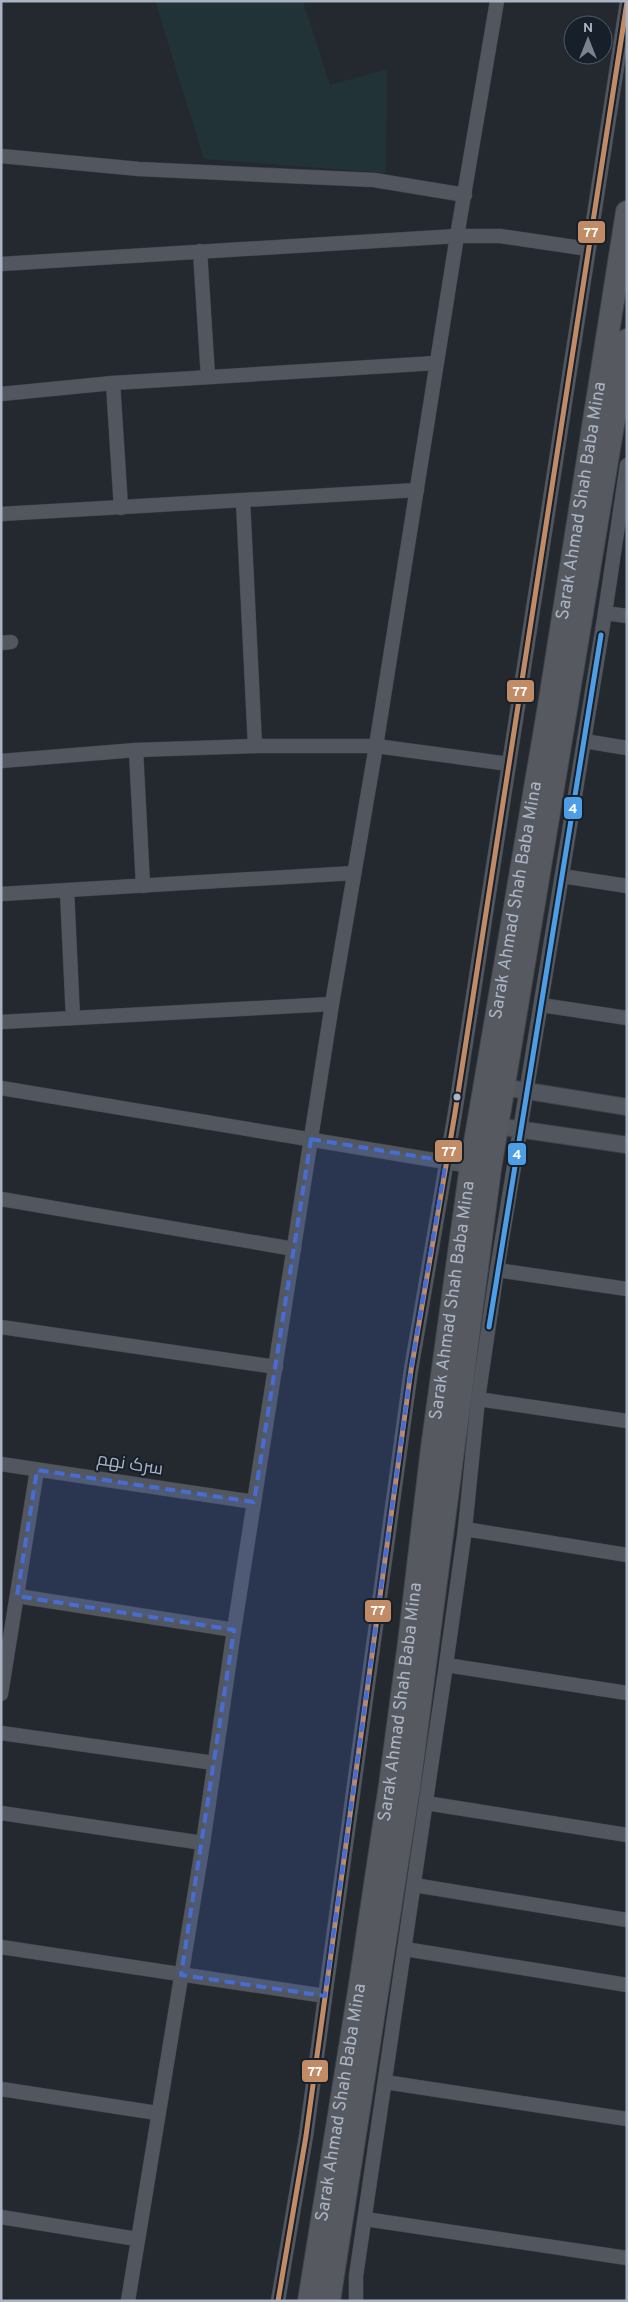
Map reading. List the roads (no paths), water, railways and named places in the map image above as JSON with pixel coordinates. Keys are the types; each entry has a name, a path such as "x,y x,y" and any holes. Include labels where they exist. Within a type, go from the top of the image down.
{"highway":[{"name":"Sarak Ahmad Shah Baba Mina","path":"309,2301 359,1995 391,1775 409,1643 433,1438 481,1168 549,706 627,212"},
{"path":"329,2301 409,1787 481,1168 497,1126 504,1087 627,340"}],"street":[{"path":"128,2301 157,2113 203,1843 234,1630 332,1004 376,746 436,363 497,1"},
{"path":"278,2301 306,2136 411,1370 455,1113 588,250 622,63 627,2"},
{"path":"1,156 139,169 374,180 464,195"},
{"path":"1,264 457,236 500,236 588,250"},
{"path":"200,252 208,377"},
{"path":"1,394 113,383 436,363"},
{"path":"113,383 121,508"},
{"path":"356,2301 356,2276 366,2219 446,1665 464,1529 478,1399 497,1270 542,1005 605,613 626,469"},
{"path":"1,514 417,490"},
{"path":"243,501 255,746"},
{"path":"605,613 627,616"},
{"path":"584,741 627,748"},
{"path":"1,761 136,750 255,746 376,746 508,764"},
{"path":"136,750 143,886"},
{"path":"1,894 354,873"},
{"path":"562,876 627,886"},
{"path":"67,891 73,1018"},
{"path":"1,1022 332,1004"},
{"path":"542,1005 627,1018"},
{"path":"504,1087 627,1107"},
{"path":"1,1088 481,1168"},
{"path":"497,1126 627,1145"},
{"path":"1,1199 294,1249"},
{"path":"497,1270 627,1289"},
{"path":"1,1327 276,1367"},
{"path":"478,1399 627,1421"},
{"name":"سرک نهم","path":"1,1464 254,1502"},
{"path":"1,1694 37,1470"},
{"path":"464,1529 627,1555"},
{"path":"16,1596 234,1630"},
{"path":"446,1665 627,1693"},
{"path":"1,1733 214,1763"},
{"path":"426,1803 627,1835"},
{"path":"1,1813 203,1843"},
{"path":"414,1885 627,1920"},
{"path":"1,1947 325,1996"},
{"path":"405,1949 627,1985"},
{"path":"385,2082 627,2119"},
{"path":"1,2089 157,2113"},
{"path":"1,2217 137,2238"},
{"path":"366,2219 627,2258"}]}
